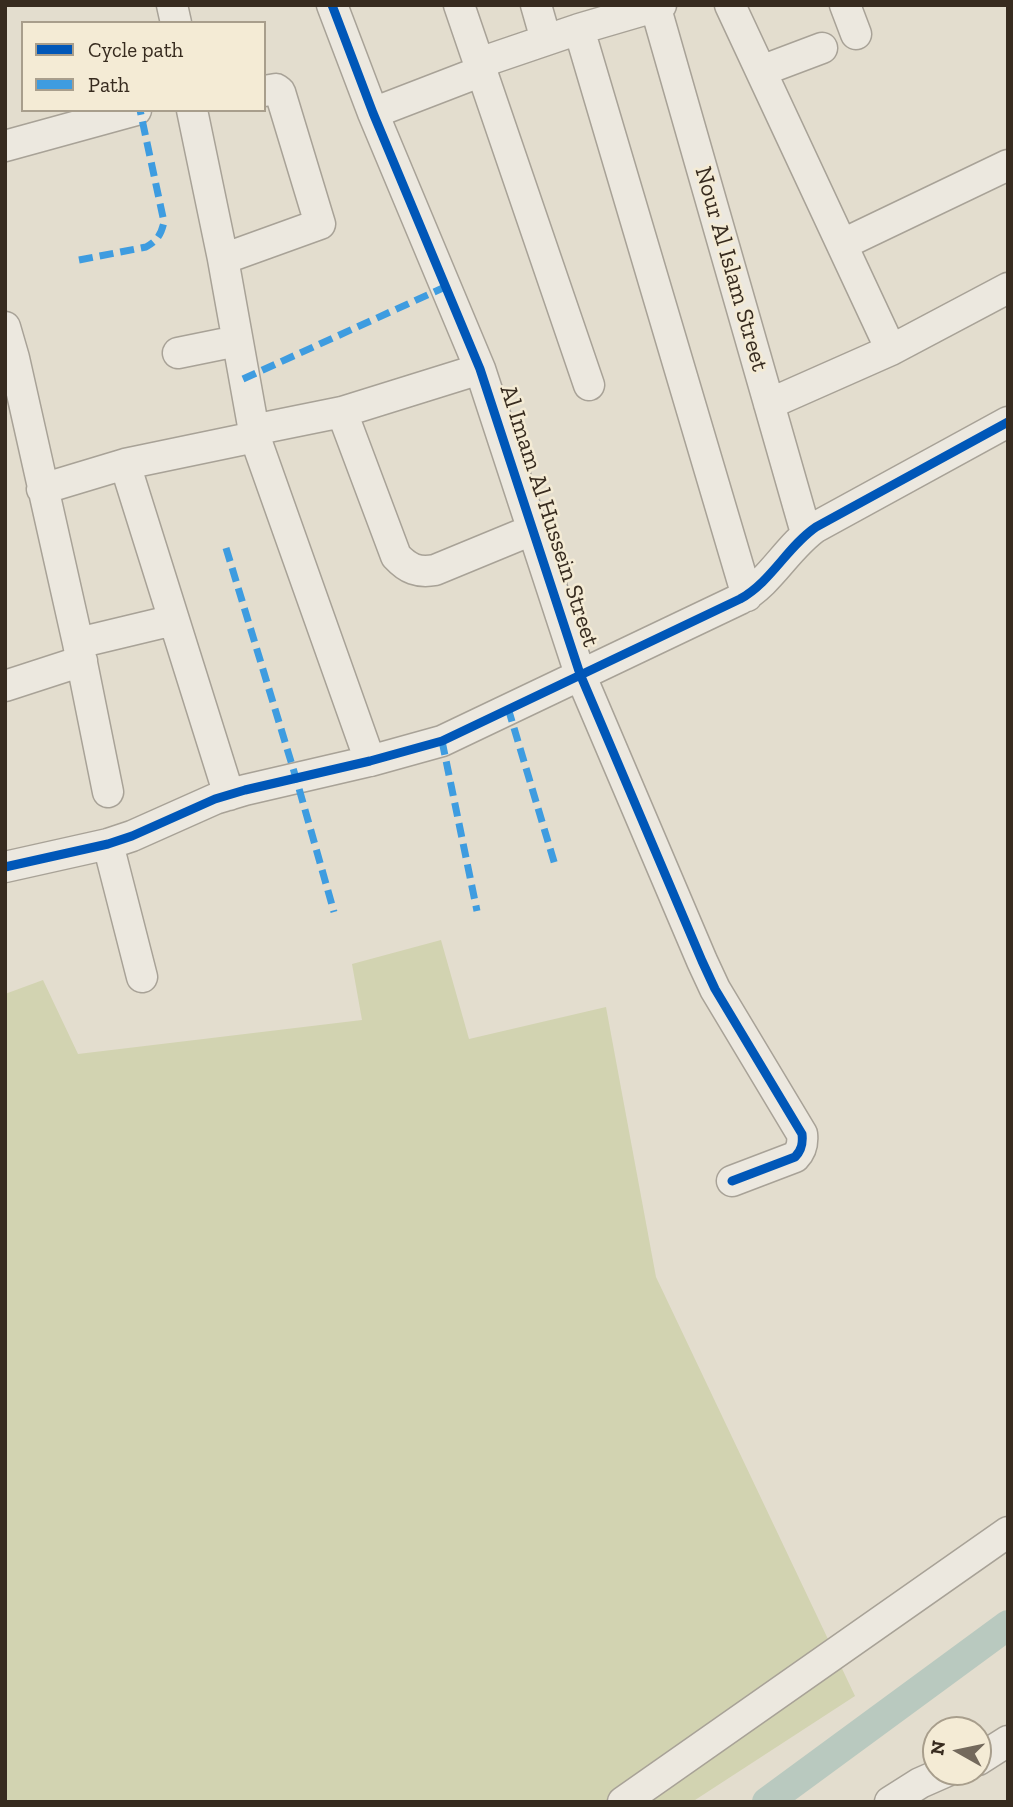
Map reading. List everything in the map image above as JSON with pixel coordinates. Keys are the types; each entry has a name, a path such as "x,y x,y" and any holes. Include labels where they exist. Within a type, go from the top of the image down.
{"street":[{"name":"Al Imam Al Hussein Street","path":"332,5 373,113 480,369 580,674 706,971 802,1134 800,1152 795,1157 732,1181"},
{"path":"459,5 589,385"},
{"path":"536,5 546,40"},
{"path":"730,5 891,349"},
{"path":"845,5 856,34"},
{"path":"373,113 546,40 657,6"},
{"name":"Nour Al Islam Street","path":"657,6 806,533"},
{"path":"579,29 747,596"},
{"path":"761,71 822,48"},
{"path":"223,259 320,224 280,92 276,89 266,91"},
{"path":"5,146 129,112"},
{"path":"192,112 223,259 254,433 370,761"},
{"path":"843,244 1008,165"},
{"path":"769,404 891,349 1008,288"},
{"path":"5,327 80,652 108,792"},
{"path":"178,353 236,341"},
{"path":"42,489 125,464 342,412 480,369"},
{"path":"342,412 396,556 403,564 413,570 435,570 533,530"},
{"path":"5,867 108,844 229,795 442,741 747,596 806,533 867,497 1008,422"},
{"path":"125,464 229,795"},
{"path":"5,686 80,652 174,620"},
{"path":"108,844 142,977"},
{"path":"623,1802 1008,1532"},
{"path":"992,1751 1008,1741"},
{"path":"890,1802 922,1782"}],"green space":[{"path":"441,940 469,1039 606,1007 656,1277 855,1696 692,1802 5,1802 5,994 43,980 78,1054 362,1020 352,964"}],"waterway":[{"path":"767,1802 1008,1625"}],"marked path":[{"path":"79,260 146,247 156,240 161,231 164,222 140,112"},
{"path":"243,379 445,287"},
{"path":"226,548 334,912"},
{"path":"508,708 555,865"},
{"path":"442,741 477,911"}],"cycle path":[{"path":"332,5 373,113 480,369 580,674 715,989 802,1134 801,1146 795,1157 732,1181"},
{"path":"5,867 108,844 215,799 245,790 442,741 740,599 761,583 796,544 816,527 1008,422"}]}
